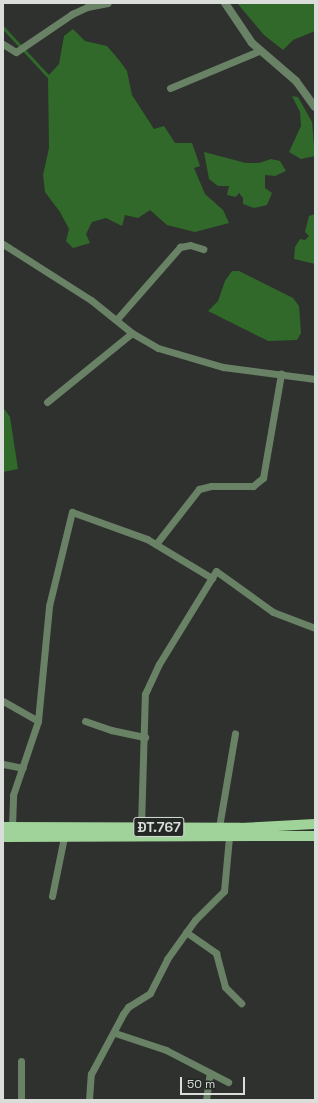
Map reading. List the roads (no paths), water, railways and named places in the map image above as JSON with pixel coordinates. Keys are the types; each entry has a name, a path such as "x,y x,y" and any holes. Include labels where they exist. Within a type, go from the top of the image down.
{"main road":[{"name":"ĐT.767","path":"3,837 161,835 229,837 252,832 315,824"},
{"name":"ĐT.767","path":"8,827 219,827 252,832 315,836"}],"street":[{"path":"3,44 14,52 19,51 72,14 87,7 108,3"},
{"path":"224,3 259,50 296,81 315,107"},
{"path":"170,88 259,50"},
{"path":"3,244 117,319 132,333 177,356 223,367 315,379"},
{"path":"117,319 180,247 190,245 203,250"},
{"path":"47,402 132,333"},
{"path":"156,544 199,489 211,486 253,486 263,478 282,374"},
{"path":"8,827 13,795 38,721 49,606 70,514 74,511 156,544 212,578"},
{"path":"141,826 145,737 145,694 150,680 216,571 273,612 315,628"},
{"path":"3,700 38,721"},
{"path":"85,721 111,730 145,737"},
{"path":"219,827 235,733"},
{"path":"3,764 23,768"},
{"path":"52,896 64,837"},
{"path":"89,1100 91,1074 115,1034 128,1006 150,993 156,986 167,959 186,932 224,891 229,837"},
{"path":"186,932 216,953 225,987 241,1003"},
{"path":"115,1034 166,1050 228,1082"},
{"path":"21,1061 22,1100"},
{"path":"206,1100 210,1073"}],"waterway":[{"path":"3,27 48,76"}]}
